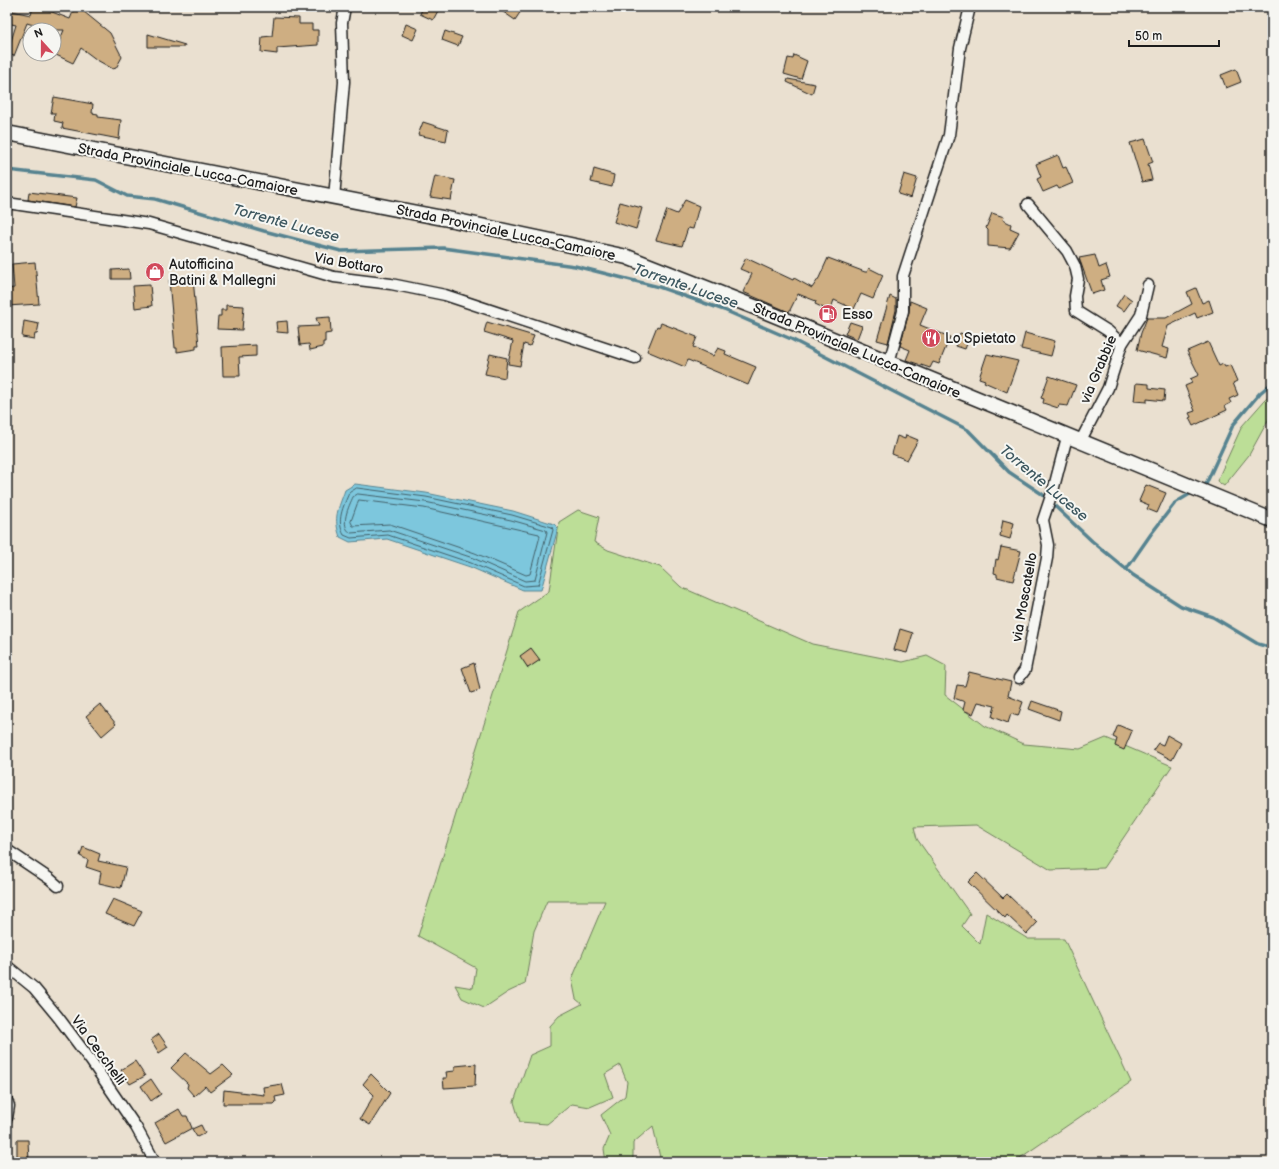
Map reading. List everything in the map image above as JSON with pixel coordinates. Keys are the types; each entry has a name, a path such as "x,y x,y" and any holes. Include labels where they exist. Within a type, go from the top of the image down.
{"main road":[{"name":"Strada Provinciale Lucca-Camaiore","path":"7,133 458,221 627,257 1272,520"}],"street":[{"path":"334,198 344,82 342,23 345,7"},
{"path":"889,363 902,312 903,276 949,135 960,48 970,7"},
{"name":"Via Bottaro","path":"7,203 149,224 334,277 391,284 445,295 635,358"},
{"path":"1028,204 1067,250 1076,266 1078,278 1075,296 1076,311 1108,331 1122,344"},
{"name":"via Grabbie","path":"1080,442 1108,388 1122,344 1141,315 1148,285"},
{"name":"via Moscatello","path":"1019,678 1024,670 1047,558 1048,545 1043,520 1054,488 1067,437"},
{"path":"7,850 50,878 58,886"},
{"name":"Via Cecchelli","path":"7,966 34,988 58,1017 91,1061 136,1127 155,1162"},
{"path":"7,1100 9,1106 7,1118"}],"green space":[{"path":"1272,392 1272,413 1249,455 1224,486 1217,481 1242,426"},
{"path":"578,510 599,517 594,542 608,550 660,567 681,587 812,644 903,662 927,656 946,666 945,695 985,726 1024,744 1080,749 1106,738 1172,766 1103,868 1051,870 976,825 914,827 917,839 970,914 962,926 980,944 986,913 1028,939 1064,939 1131,1082 1014,1162 661,1162 653,1126 633,1143 633,1162 606,1162 604,1149 610,1135 601,1115 625,1096 627,1082 620,1065 605,1074 613,1097 590,1107 572,1104 547,1124 520,1122 514,1102 530,1055 550,1046 550,1026 559,1016 582,1004 576,999 572,979 605,901 547,901 534,931 525,984 508,992 484,1008 462,998 455,985 473,988 476,968 418,936 519,612 549,591 559,522"}],"water":[{"path":"355,484 426,493 513,511 554,524 558,528 541,590 523,590 470,567 387,539 350,542 340,537 337,524 338,508 345,490"}],"building":[{"path":"33,7 48,7 47,10 70,19 75,7 78,7 110,33 122,57 116,68 113,69 97,60 81,48 73,63 62,58 62,35 64,30 62,30 62,22 22,22 22,36 14,56 7,54 16,25 7,23 7,10 31,15"},
{"path":"423,7 440,7 433,20 420,14"},
{"path":"496,7 516,7 521,11 515,20"},
{"path":"274,17 299,18 299,24 312,24 312,30 318,30 318,45 277,48 277,54 261,52 262,37 272,36"},
{"path":"406,24 418,29 413,40 402,35"},
{"path":"445,31 462,37 458,46 442,40"},
{"path":"148,34 185,45 184,47 148,47"},
{"path":"794,55 807,61 801,79 784,74 788,58 793,59"},
{"path":"1236,69 1241,82 1226,88 1221,75"},
{"path":"788,79 815,84 812,94 787,82"},
{"path":"54,97 93,104 92,113 98,114 98,117 121,120 119,139 62,128 63,123 54,121 55,113 51,113"},
{"path":"423,122 448,130 446,141 418,135"},
{"path":"1145,139 1153,162 1148,164 1152,180 1142,182 1130,143"},
{"path":"1058,155 1063,168 1066,167 1073,183 1059,189 1057,186 1043,192 1037,179 1041,177 1036,164"},
{"path":"594,169 614,175 612,187 591,182"},
{"path":"904,174 917,178 911,198 898,194"},
{"path":"435,176 455,180 451,200 430,197"},
{"path":"29,192 77,198 75,207 28,200"},
{"path":"685,200 699,206 693,229 688,228 682,246 656,240 667,210 677,214"},
{"path":"620,202 642,208 636,229 614,222"},
{"path":"992,213 1004,217 1003,220 1011,224 1010,228 1019,232 1010,248 988,246 988,230 986,228"},
{"path":"1095,255 1099,268 1106,265 1110,277 1101,280 1104,290 1092,294 1079,258"},
{"path":"746,258 793,280 794,278 812,288 819,278 828,258 865,272 867,272 869,268 883,275 873,299 861,294 854,309 834,300 830,311 815,304 816,301 798,294 789,312 743,292 752,274 740,269"},
{"path":"35,262 39,304 7,306 7,289 14,288 12,264"},
{"path":"129,269 130,279 112,279 112,270"},
{"path":"193,278 199,346 196,346 196,349 177,352 177,348 175,348 169,280"},
{"path":"150,285 152,306 135,308 133,286"},
{"path":"1196,288 1202,303 1209,300 1213,312 1197,318 1195,313 1168,326 1162,347 1169,349 1167,358 1137,350 1141,333 1147,318 1166,318 1192,304 1187,292"},
{"path":"1124,294 1132,300 1124,311 1116,306"},
{"path":"890,296 896,299 896,310 888,343 877,340"},
{"path":"910,301 927,308 920,325 950,337 939,364 933,362 930,368 906,360 910,350 900,346 909,312"},
{"path":"226,305 244,306 242,330 217,329 218,316 221,316 221,310 226,310"},
{"path":"330,317 331,333 325,334 325,342 323,342 323,347 310,350 309,344 300,345 298,327 319,326 316,318"},
{"path":"24,321 39,324 37,334 35,334 34,339 22,337"},
{"path":"287,321 288,333 277,332 276,322"},
{"path":"487,322 534,336 530,346 524,344 520,366 508,364 513,341 484,332"},
{"path":"850,322 862,326 857,339 845,334"},
{"path":"661,323 697,337 693,347 713,356 718,348 726,351 725,354 756,367 748,385 688,360 685,367 647,351 657,326 659,327"},
{"path":"960,333 970,336 965,349 956,346"},
{"path":"1025,333 1055,341 1051,356 1021,349"},
{"path":"1208,342 1219,366 1223,364 1225,367 1230,365 1237,381 1233,383 1238,395 1229,399 1231,403 1225,406 1227,410 1193,426 1189,418 1191,417 1189,413 1195,411 1185,386 1192,383 1190,379 1199,375 1187,351"},
{"path":"256,345 256,356 239,357 240,376 223,376 222,347"},
{"path":"490,354 507,358 505,378 485,374"},
{"path":"987,354 1018,361 1007,392 984,382 985,380 979,378"},
{"path":"1049,376 1076,385 1068,406 1059,405 1058,408 1043,403 1044,399 1041,398"},
{"path":"1136,383 1149,384 1149,388 1165,390 1164,401 1147,399 1147,402 1134,401"},
{"path":"906,435 918,440 907,460 892,454 897,436 905,439"},
{"path":"1146,485 1166,493 1157,513 1147,509 1149,505 1139,501"},
{"path":"1003,520 1014,523 1010,539 1000,536"},
{"path":"1001,547 1021,551 1013,581 997,577 997,574 994,573 996,559 998,560"},
{"path":"900,629 913,633 907,653 894,650"},
{"path":"531,648 540,660 528,668 520,656"},
{"path":"474,663 480,690 471,693 462,668"},
{"path":"969,672 1011,682 1008,696 1023,702 1018,716 1011,714 1008,723 992,717 995,706 978,702 973,714 963,710 965,702 954,698 957,685 965,686"},
{"path":"1032,701 1061,711 1059,720 1029,709"},
{"path":"100,704 116,724 102,736 86,716"},
{"path":"1118,725 1132,731 1124,750 1115,746 1117,739 1113,737"},
{"path":"1167,735 1181,743 1172,760 1153,750 1158,743 1163,745"},
{"path":"83,847 100,854 98,861 126,867 121,888 99,883 101,872 86,867 88,860 80,856"},
{"path":"977,873 1003,898 1007,894 1037,923 1027,934 1007,915 1005,918 968,882"},
{"path":"113,899 142,911 134,926 105,914"},
{"path":"159,1034 168,1047 159,1053 151,1040"},
{"path":"186,1053 211,1074 223,1065 233,1075 210,1092 205,1086 194,1096 187,1088 188,1084 171,1068"},
{"path":"135,1061 145,1076 130,1084 121,1070"},
{"path":"476,1064 475,1086 444,1088 443,1078 447,1078 446,1072 455,1071 455,1066"},
{"path":"371,1074 390,1093 370,1125 360,1119 374,1095 363,1084"},
{"path":"151,1079 161,1094 151,1101 141,1086"},
{"path":"282,1084 285,1095 275,1097 276,1102 274,1104 223,1104 224,1090 264,1095 263,1087"},
{"path":"179,1109 183,1116 187,1116 192,1128 166,1142 155,1123"},
{"path":"201,1125 205,1133 197,1137 192,1129"},
{"path":"17,1140 28,1140 29,1162 17,1162"}],"waterway":[{"name":"Torrente Lucese","path":"7,170 96,180 127,196 155,199 264,231 341,251 443,248 575,266 659,287 724,310 791,339 968,430 1009,472 1042,494 1092,541 1133,575 1181,606 1213,617 1258,644 1272,648"},
{"path":"1202,486 1206,484 1233,425 1260,393 1272,383"},
{"path":"1126,570 1175,503 1193,492"}],"place":[{"name":"Autofficina Batini & Mallegni","path":"155,272"},
{"name":"Esso","path":"828,314"},
{"name":"Lo Spietato","path":"931,338"}]}
